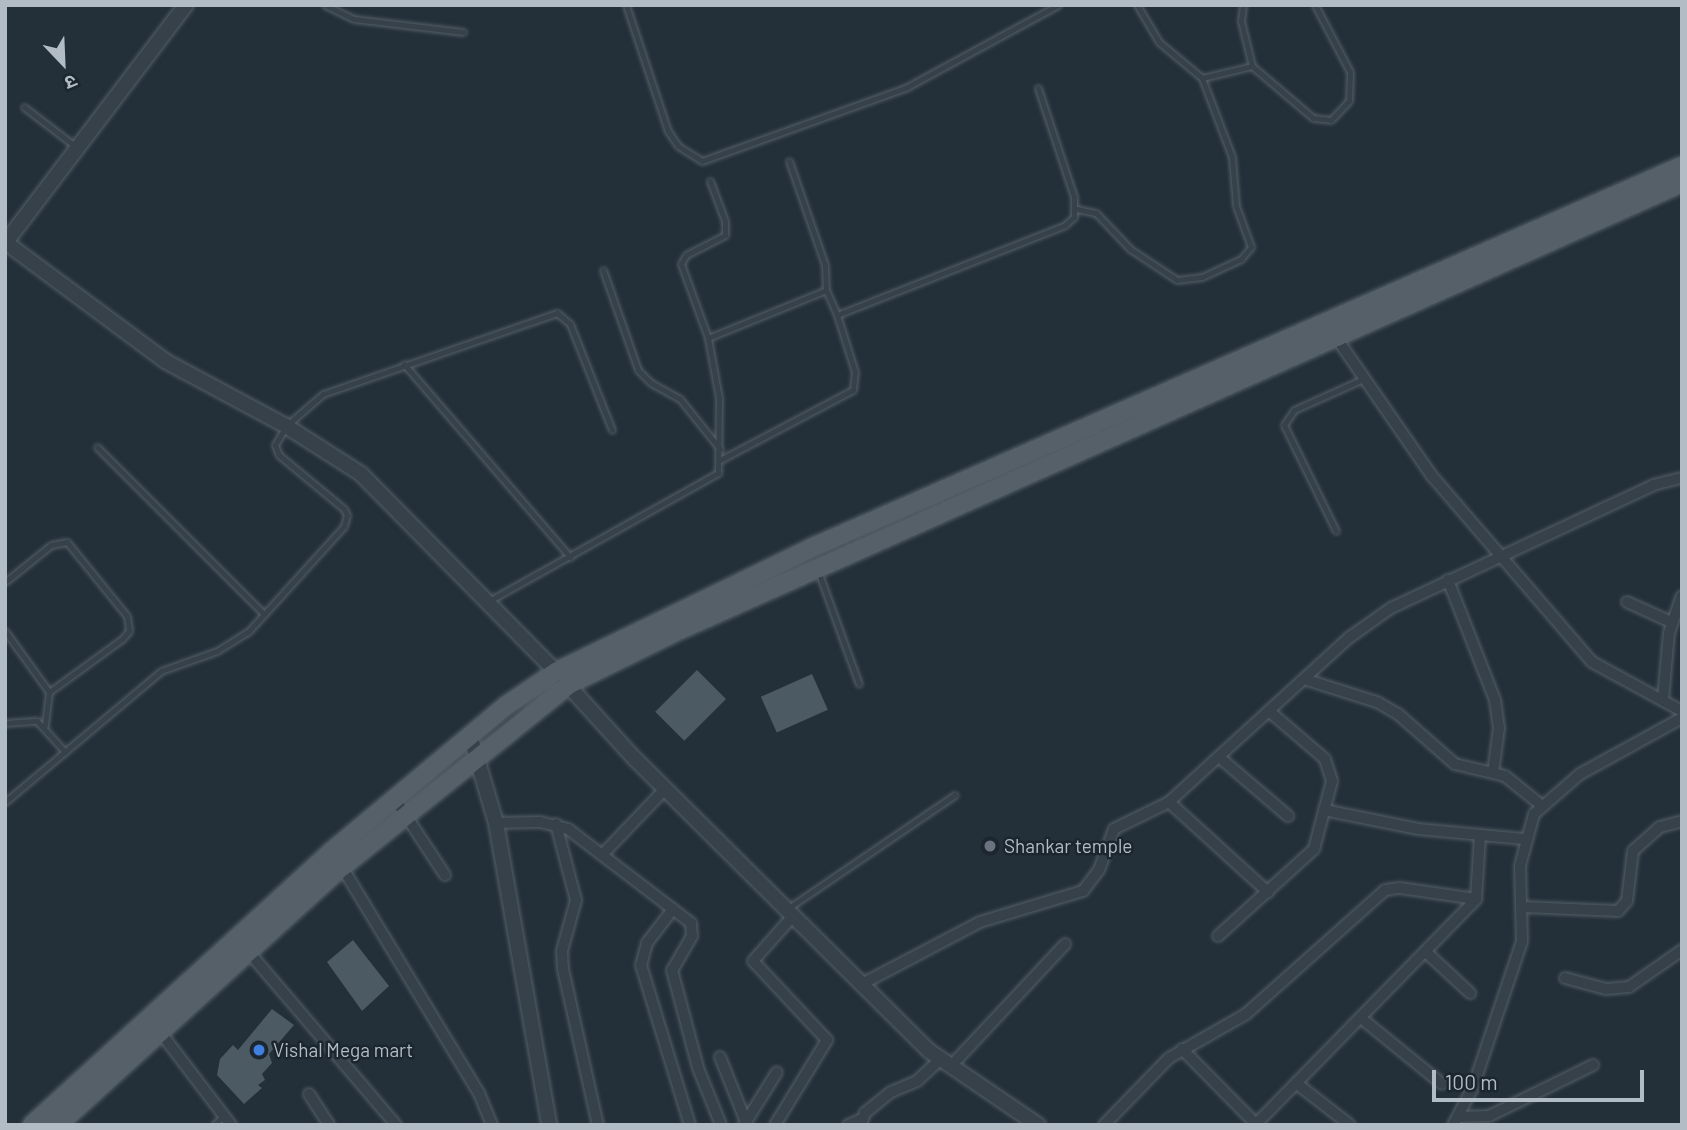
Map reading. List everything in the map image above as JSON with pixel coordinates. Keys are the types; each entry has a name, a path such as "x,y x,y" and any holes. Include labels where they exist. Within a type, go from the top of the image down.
{"main road":[{"path":"58,1125 154,1023 248,951 342,867 470,736 562,678 811,548 1324,320 1682,166"},
{"path":"32,1125 154,1023 401,806 477,754 562,678 1337,339 1682,183"}],"street":[{"path":"186,5 6,242 165,361 286,426 360,474 562,678 665,789 862,984 946,1063 1038,1125"},
{"path":"1324,320 1432,475 1592,663 1682,711"},
{"path":"862,984 962,930 1083,891 1099,870 1114,829 1169,802 1371,621 1499,555 1653,485 1682,478"},
{"path":"1448,580 1495,700 1499,728 1493,773"},
{"path":"1663,700 1671,622 1682,596"},
{"path":"1627,603 1671,622"},
{"path":"1304,679 1377,702 1398,714 1455,764 1493,773 1516,782 1542,806"},
{"path":"1218,936 1314,849 1332,781 1331,766 1269,711"},
{"path":"1456,1121 1472,1090 1522,941 1520,866 1524,839 1542,806 1580,774 1682,718"},
{"path":"470,736 496,823 548,1125"},
{"path":"1219,757 1288,816"},
{"path":"603,855 665,789"},
{"path":"1169,802 1268,892"},
{"path":"401,806 445,874"},
{"path":"1324,810 1480,836 1524,839"},
{"path":"1523,907 1618,911 1627,901 1633,851 1660,827 1682,821"},
{"path":"496,823 556,824 603,855 673,909 694,929 672,970 698,1068 721,1125"},
{"path":"556,824 576,900 562,951 563,969 598,1125"},
{"path":"1182,1049 1257,1123 1427,953 1476,899 1480,836"},
{"path":"342,867 480,1093 492,1125"},
{"path":"1104,1125 1182,1049 1246,1014 1384,890 1400,888 1476,899"},
{"path":"673,909 647,943 641,965 690,1125"},
{"path":"775,1125 827,1040 753,961 789,913"},
{"path":"848,1125 861,1122 891,1092 946,1063 1065,944"},
{"path":"1564,978 1606,989 1629,987 1682,950"},
{"path":"248,951 396,1125"},
{"path":"1427,953 1470,993"},
{"path":"1361,1018 1442,1084"},
{"path":"154,1023 232,1125"},
{"path":"720,1057 745,1123"},
{"path":"1456,1121 1489,1115 1592,1065"},
{"path":"745,1123 777,1072"},
{"path":"1296,1083 1350,1125"},
{"path":"309,1094 329,1125"}],"lane":[{"path":"324,5 354,19 463,32"},
{"path":"626,5 668,131 678,146 702,161 907,87 1058,5"},
{"path":"1077,209 1096,213 1130,249 1177,280 1202,277 1249,254 1236,206 1232,156 1202,78 1159,42 1137,5"},
{"path":"1243,5 1241,21 1252,66 1313,118 1331,120 1344,108 1350,94 1347,62 1315,5"},
{"path":"1202,78 1252,66"},
{"path":"1038,88 1077,209"},
{"path":"24,107 78,148"},
{"path":"720,460 853,390 855,372 826,290 825,265 789,161"},
{"path":"485,603 711,480 720,460 719,398 708,338 681,264 686,255 725,235 725,221 710,181"},
{"path":"837,315 1065,225 1077,209"},
{"path":"603,270 638,370 651,383 680,399 720,449"},
{"path":"708,338 826,290"},
{"path":"5,802 161,671 224,647 248,632 347,521 344,509 279,455 275,446 286,426 323,394 557,313 569,324 612,430"},
{"path":"404,364 570,556"},
{"path":"1336,531 1284,425 1294,410 1365,378"},
{"path":"97,447 264,614"},
{"path":"5,582 51,545 67,542 127,617 129,631 122,639 49,692"},
{"path":"817,568 859,684"},
{"path":"5,631 49,692 45,726"},
{"path":"5,723 37,720 65,752"},
{"path":"789,913 955,795"},
{"path":"214,1125 224,1115"}],"building":[{"path":"697,670 726,699 684,741 655,712"},
{"path":"812,674 828,710 777,732 761,697"},
{"path":"353,940 389,986 362,1011 327,962"},
{"path":"272,1009 294,1025 269,1054 272,1063 262,1074 265,1080 258,1085 262,1088 244,1104 217,1075 220,1059 233,1045 238,1050"}],"place":[{"name":"Shankar temple","path":"990,846"},
{"name":"Vishal Mega mart","path":"259,1050"}]}
